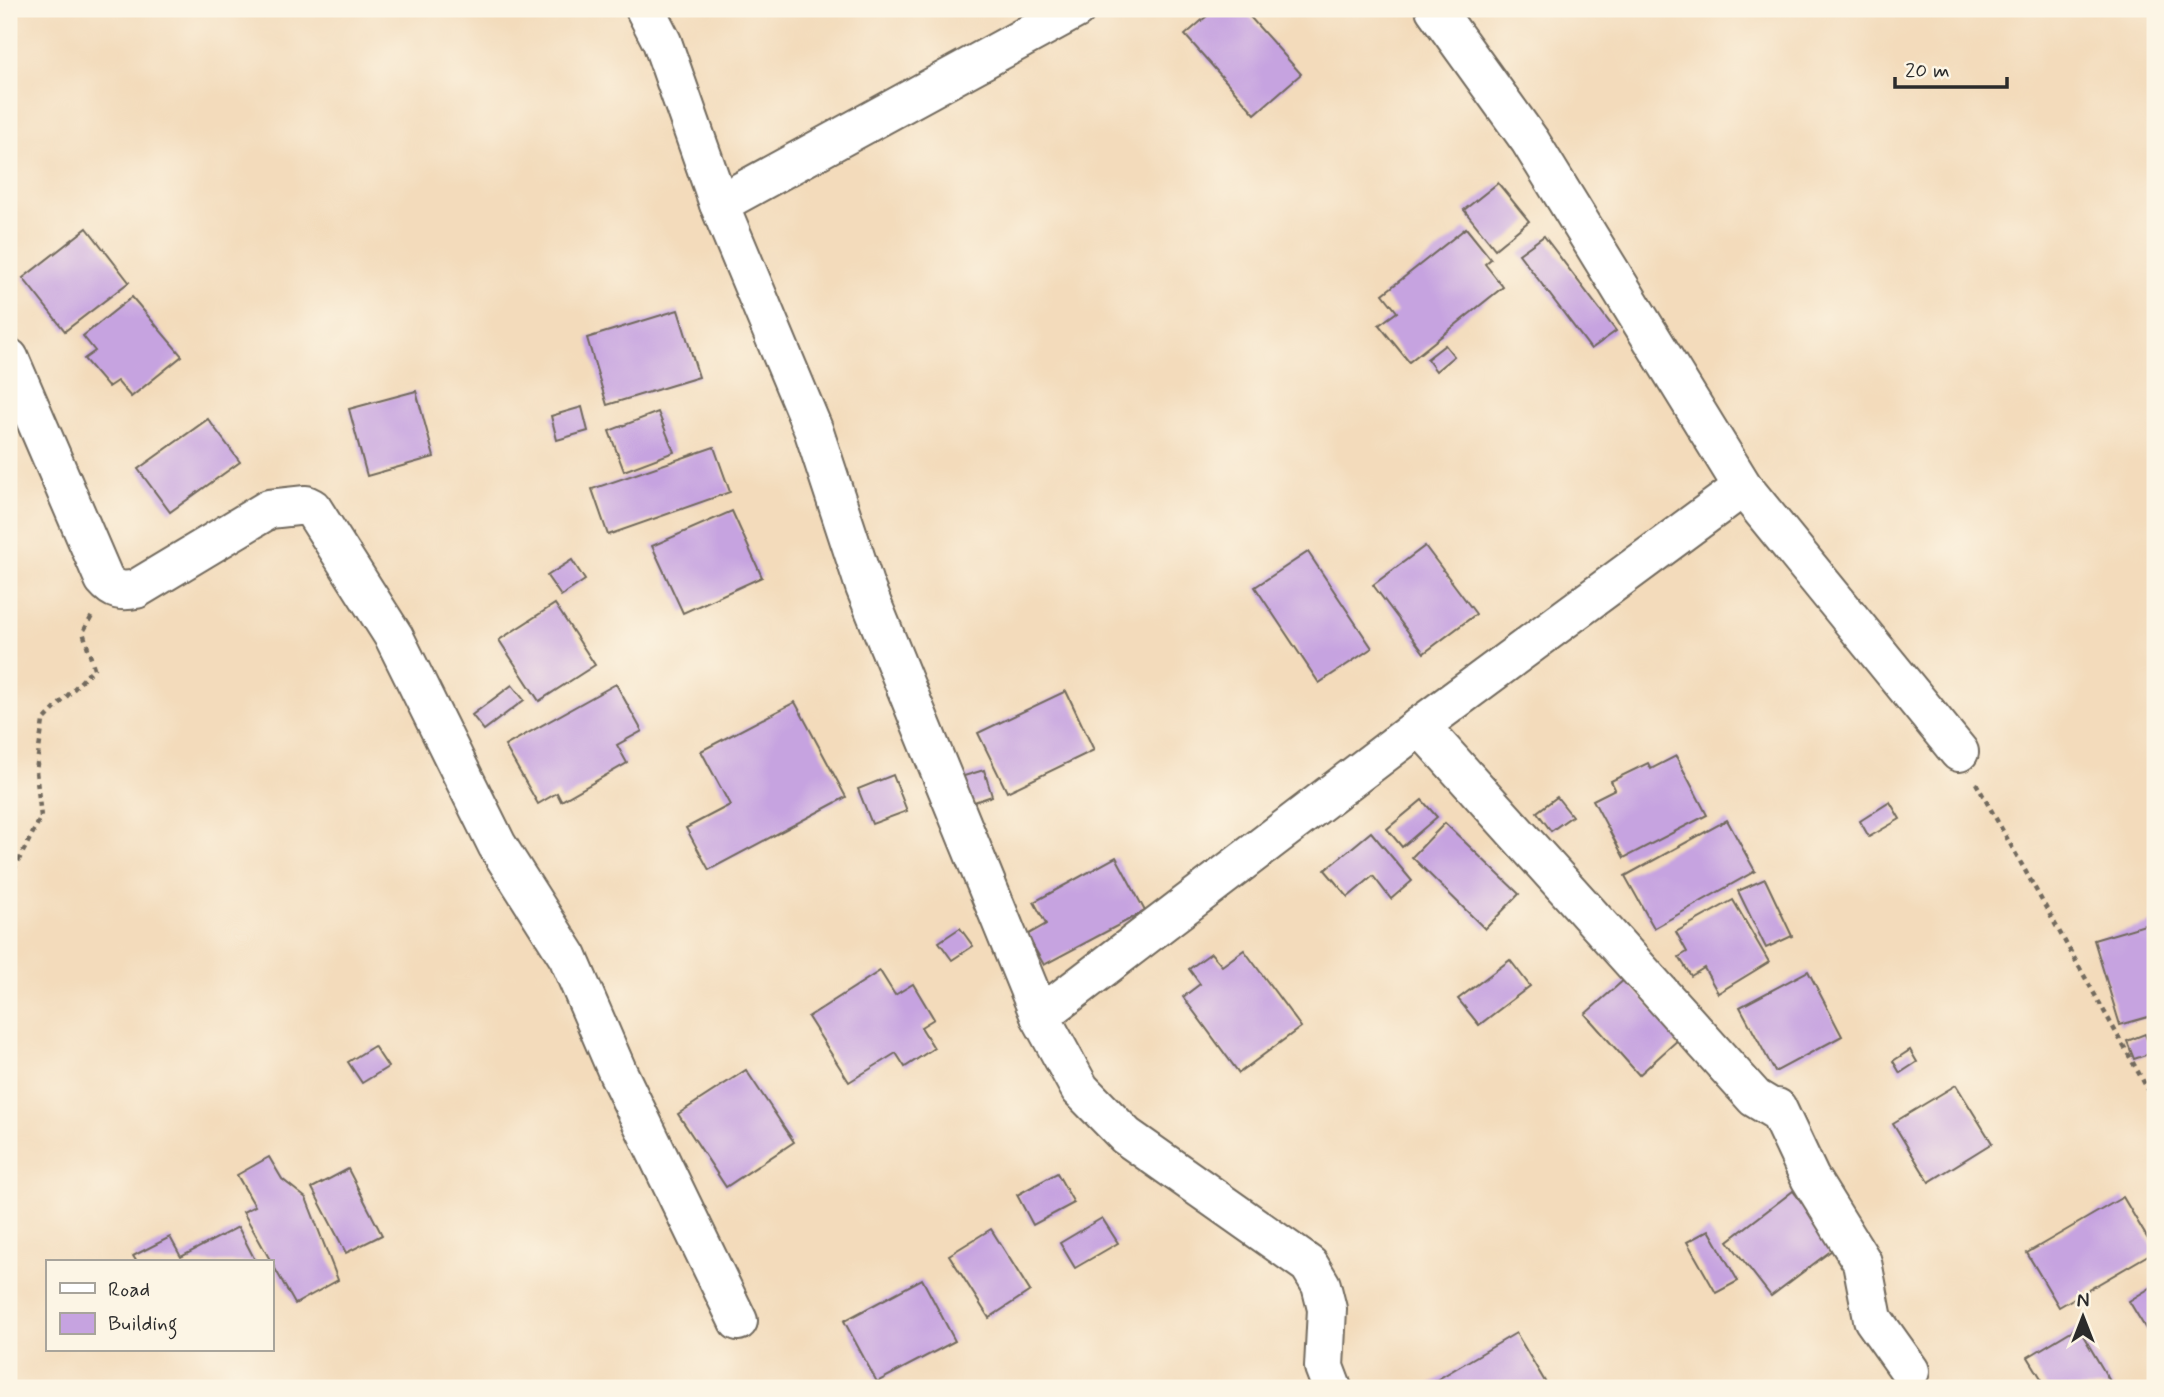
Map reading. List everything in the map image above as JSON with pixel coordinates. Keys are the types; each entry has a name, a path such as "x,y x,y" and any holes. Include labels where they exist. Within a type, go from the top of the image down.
{"street":[{"path":"645,9 662,43 719,204 813,429 866,587 1040,1016 1080,1090 1126,1136 1309,1265 1321,1285 1327,1310 1324,1367 1332,1388"},
{"path":"719,204 1076,9"},
{"path":"1435,9 1530,141 1743,487 1959,752"},
{"path":"9,358 109,585 122,592 136,589 268,509 306,505 312,508 394,637 497,845 568,957 618,1073 738,1321"},
{"path":"1040,1016 1420,726 1743,487"},
{"path":"1420,726 1755,1098 1775,1110 1777,1108 1810,1178 1862,1262 1873,1319 1910,1371"}],"path":[{"path":"9,879 41,817 36,771 43,721 94,668 83,632 109,585"},
{"path":"1959,752 2155,1102"}],"building":[{"path":"1215,9 1243,9 1301,74 1255,114 1185,35"},
{"path":"1498,183 1529,221 1495,249 1464,210"},
{"path":"87,228 129,282 65,331 23,278"},
{"path":"1466,228 1491,259 1485,264 1503,287 1409,362 1379,325 1397,312 1383,294"},
{"path":"1544,236 1616,331 1591,349 1519,254"},
{"path":"132,297 182,356 131,397 117,381 108,387 84,359 95,351 83,336"},
{"path":"678,310 699,377 607,405 587,338"},
{"path":"1445,345 1454,356 1436,371 1427,359"},
{"path":"416,391 434,457 367,476 349,409"},
{"path":"582,407 588,431 557,440 551,416"},
{"path":"658,412 674,452 624,471 609,431"},
{"path":"208,419 240,462 170,512 138,469"},
{"path":"714,447 730,492 608,535 592,489"},
{"path":"732,511 762,577 683,613 652,546"},
{"path":"1425,546 1476,614 1424,653 1373,585"},
{"path":"1308,552 1372,648 1319,683 1255,587"},
{"path":"572,560 585,580 561,596 547,576"},
{"path":"555,604 595,665 539,701 499,640"},
{"path":"616,684 642,731 617,745 627,763 561,801 557,793 538,804 505,746"},
{"path":"512,685 524,700 484,730 472,715"},
{"path":"1066,691 1094,750 1007,792 978,733"},
{"path":"795,702 846,797 709,870 686,828 730,805 701,751"},
{"path":"1676,756 1707,815 1624,858 1593,800 1615,789 1611,781 1648,763 1651,769"},
{"path":"984,770 992,796 962,806 954,779"},
{"path":"893,775 907,811 872,824 858,789"},
{"path":"1557,797 1572,816 1551,831 1537,812"},
{"path":"1422,800 1437,817 1402,847 1387,829"},
{"path":"1890,802 1900,819 1869,837 1860,821"},
{"path":"1727,820 1755,871 1654,928 1625,876"},
{"path":"1445,823 1519,894 1485,929 1412,857"},
{"path":"1371,832 1412,881 1391,899 1373,876 1348,897 1325,870"},
{"path":"1116,857 1145,911 1044,965 1027,935 1046,924 1034,902"},
{"path":"1765,879 1792,936 1766,948 1738,891"},
{"path":"1733,900 1769,962 1718,993 1704,968 1691,976 1679,957 1687,952 1676,932"},
{"path":"2155,922 2155,1015 2120,1025 2094,940"},
{"path":"960,928 973,946 952,960 939,942"},
{"path":"1244,950 1301,1027 1239,1073 1183,997 1200,984 1189,969 1211,953 1222,966"},
{"path":"1510,960 1530,986 1479,1025 1458,999"},
{"path":"880,971 895,995 913,984 934,1019 921,1027 934,1048 905,1067 896,1053 849,1082 808,1017"},
{"path":"1808,971 1842,1036 1775,1072 1740,1007"},
{"path":"1625,979 1679,1039 1639,1075 1585,1014"},
{"path":"2145,1034 2152,1053 2134,1059 2127,1041"},
{"path":"374,1046 388,1067 362,1083 348,1062"},
{"path":"1910,1050 1917,1062 1900,1073 1893,1061"},
{"path":"746,1070 794,1142 726,1187 678,1114"},
{"path":"1956,1085 1992,1143 1929,1182 1893,1123"},
{"path":"269,1157 282,1179 306,1198 338,1280 295,1304 273,1265 273,1260 270,1260 243,1212 255,1206 237,1175"},
{"path":"348,1169 382,1235 346,1253 312,1188"},
{"path":"1057,1173 1074,1203 1033,1225 1017,1195"},
{"path":"1793,1191 1836,1247 1771,1296 1728,1241"},
{"path":"2123,1197 2155,1251 2059,1307 2027,1253"},
{"path":"1102,1218 1118,1243 1075,1268 1060,1243"},
{"path":"238,1227 255,1260 136,1260 133,1256 170,1237 181,1257"},
{"path":"991,1229 1030,1291 989,1318 949,1255"},
{"path":"1709,1230 1738,1281 1716,1293 1687,1242"},
{"path":"922,1279 955,1341 877,1382 844,1321"},
{"path":"2155,1285 2155,1344 2129,1301"},
{"path":"2078,1327 2114,1388 2047,1388 2028,1357"},
{"path":"1516,1333 1547,1385 1542,1388 1423,1388"}]}
